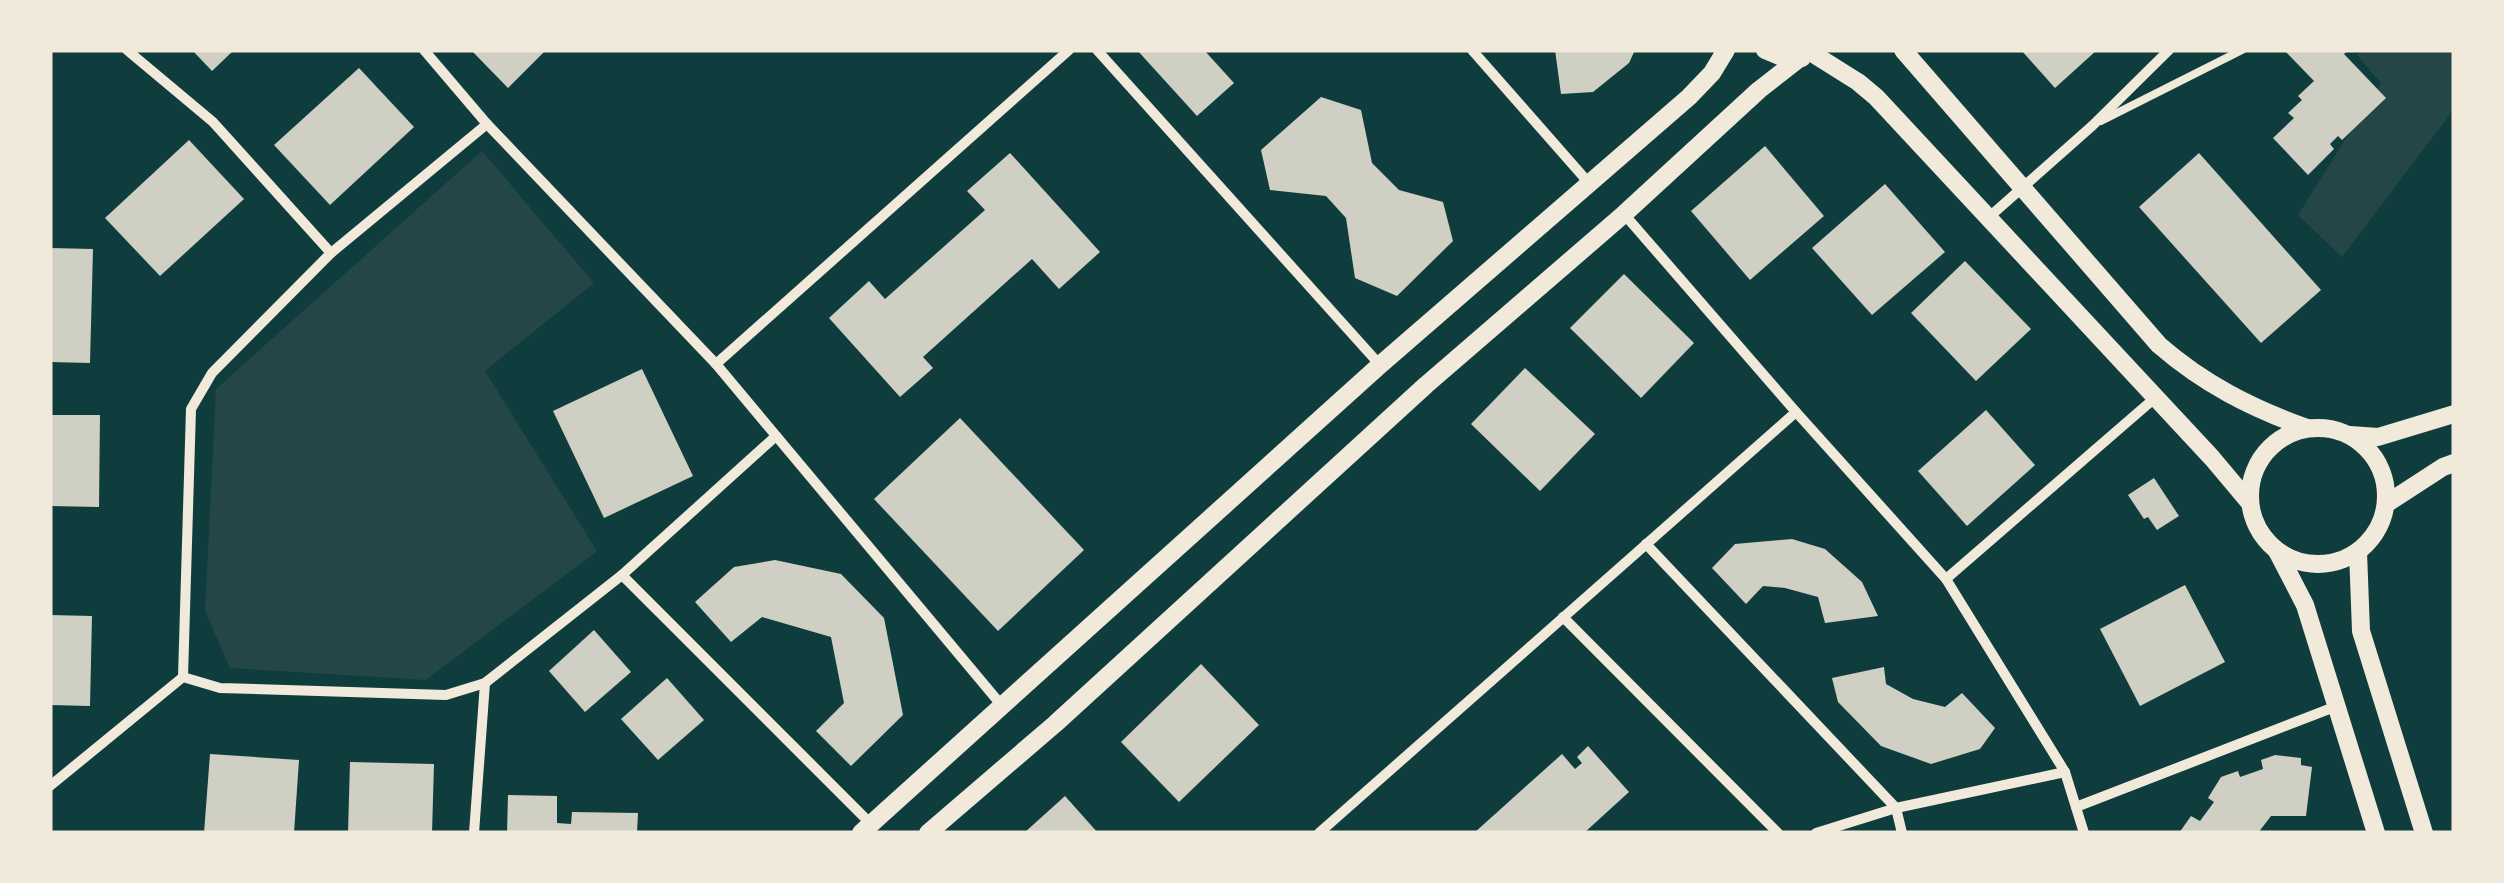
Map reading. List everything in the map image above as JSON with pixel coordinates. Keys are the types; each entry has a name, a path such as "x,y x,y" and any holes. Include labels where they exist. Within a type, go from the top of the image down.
{"street":[{"path":"126,50 214,122 331,253"},
{"path":"424,50 487,124 716,364 1003,708"},
{"path":"716,364 1068,50"},
{"path":"1097,50 1380,365"},
{"path":"1472,50 1588,182"},
{"path":"622,575 866,828 1380,365 1689,97 1712,73 1726,50"},
{"path":"1765,50 1784,58 1813,54 1876,97 2249,502"},
{"path":"1903,50 2159,345 2182,365 2238,400 2307,428"},
{"path":"1987,219 2092,126 2169,50"},
{"path":"928,833 1056,724 1426,385 1624,214 1759,90 1813,54"},
{"path":"50,786 183,677 191,409 212,373 331,253 487,124"},
{"path":"1624,214 1946,579 2065,772 2084,833"},
{"path":"1946,579 2156,397"},
{"path":"1319,833 1796,412"},
{"path":"2376,833 2305,605 2276,551 2258,530 2249,502 2251,477 2263,454 2282,436 2307,428 2329,428 2378,438 2454,414"},
{"path":"2276,551 2302,563 2331,563 2358,552 2377,531 2386,504 2384,476 2372,452 2350,435"},
{"path":"183,677 220,688 446,695 485,683 622,575 776,436"},
{"path":"2386,504 2454,463"},
{"path":"1646,544 1896,808 1902,833"},
{"path":"2358,552 2361,631 2424,833"},
{"path":"1564,617 1778,833"},
{"path":"474,833 485,683"},
{"path":"2076,807 2337,706"},
{"path":"1816,833 1896,808 2065,772"}],"lane":[{"path":"2092,126 2242,50"}],"shaded area":[{"path":"2362,50 2454,50 2454,109 2342,257 2298,215 2381,83 2357,55"},
{"path":"482,151 594,283 485,371 597,551 426,680 230,668 205,611 216,389"}],"building":[{"path":"192,50 234,50 212,71"},
{"path":"471,50 546,50 508,88"},
{"path":"1137,50 1204,50 1234,83 1197,116"},
{"path":"1555,50 1635,50 1629,63 1593,92 1561,94"},
{"path":"2021,50 2097,50 2055,88"},
{"path":"2284,50 2348,50 2344,54 2386,98 2342,140 2338,136 2330,144 2334,149 2308,175 2273,138 2294,118 2288,113 2314,81"},
{"path":"359,68 414,127 330,205 274,145"},
{"path":"1321,97 1361,110 1372,163 1399,190 1443,202 1453,241 1397,296 1355,278 1346,218 1326,196 1270,190 1261,150"},
{"path":"189,140 244,199 160,276 105,218"},
{"path":"1765,146 1824,216 1750,280 1691,211"},
{"path":"1010,153 1100,252 1059,289 1032,259 923,357 933,368 900,397 829,318 869,281 885,299 985,210 967,191"},
{"path":"2199,153 2321,290 2261,343 2139,207"},
{"path":"1885,184 1945,252 1872,315 1812,248"},
{"path":"50,248 93,249 90,363 50,362"},
{"path":"1965,261 2031,329 1976,381 1911,313"},
{"path":"1624,274 1694,343 1641,398 1570,328"},
{"path":"1525,368 1595,434 1540,491 1471,424"},
{"path":"642,369 693,476 604,518 553,411"},
{"path":"1986,410 2035,465 1967,526 1918,471"},
{"path":"50,415 100,415 99,507 50,506"},
{"path":"960,418 1084,550 998,631 874,499"},
{"path":"2154,478 2179,516 2157,530 2128,495"},
{"path":"1792,539 1825,549 1862,582 1878,616 1825,623 1818,597 1763,586 1746,604 1712,568 1735,544"},
{"path":"775,560 841,574 884,618 903,715 851,766 816,731 844,703 831,637 762,617 731,642 695,602 734,567"},
{"path":"2185,585 2225,662 2140,706 2100,629"},
{"path":"50,615 92,616 90,706 50,705"},
{"path":"594,630 631,672 585,712 549,671"},
{"path":"1201,664 1259,725 1179,802 1121,742"},
{"path":"1884,667 1886,684 1913,699 1945,707 1962,693 1995,728 1980,749 1931,764 1881,746 1838,702 1832,678"},
{"path":"667,678 704,720 658,760 621,719"},
{"path":"1588,746 1629,792 1584,833 1474,833 1562,754 1575,769 1582,763 1577,757"},
{"path":"210,754 299,760 294,833 204,833"},
{"path":"2275,755 2301,758 2301,765 2312,767 2306,816 2271,816 2258,833 2179,833 2191,816 2200,821 2214,802 2208,798 2221,777 2238,771 2240,777 2263,769 2261,760"},
{"path":"350,762 434,764 432,833 348,833"},
{"path":"508,795 557,796 557,823 571,824 572,812 638,813 637,833 507,833"},
{"path":"1065,796 1098,833 1024,833"}]}
